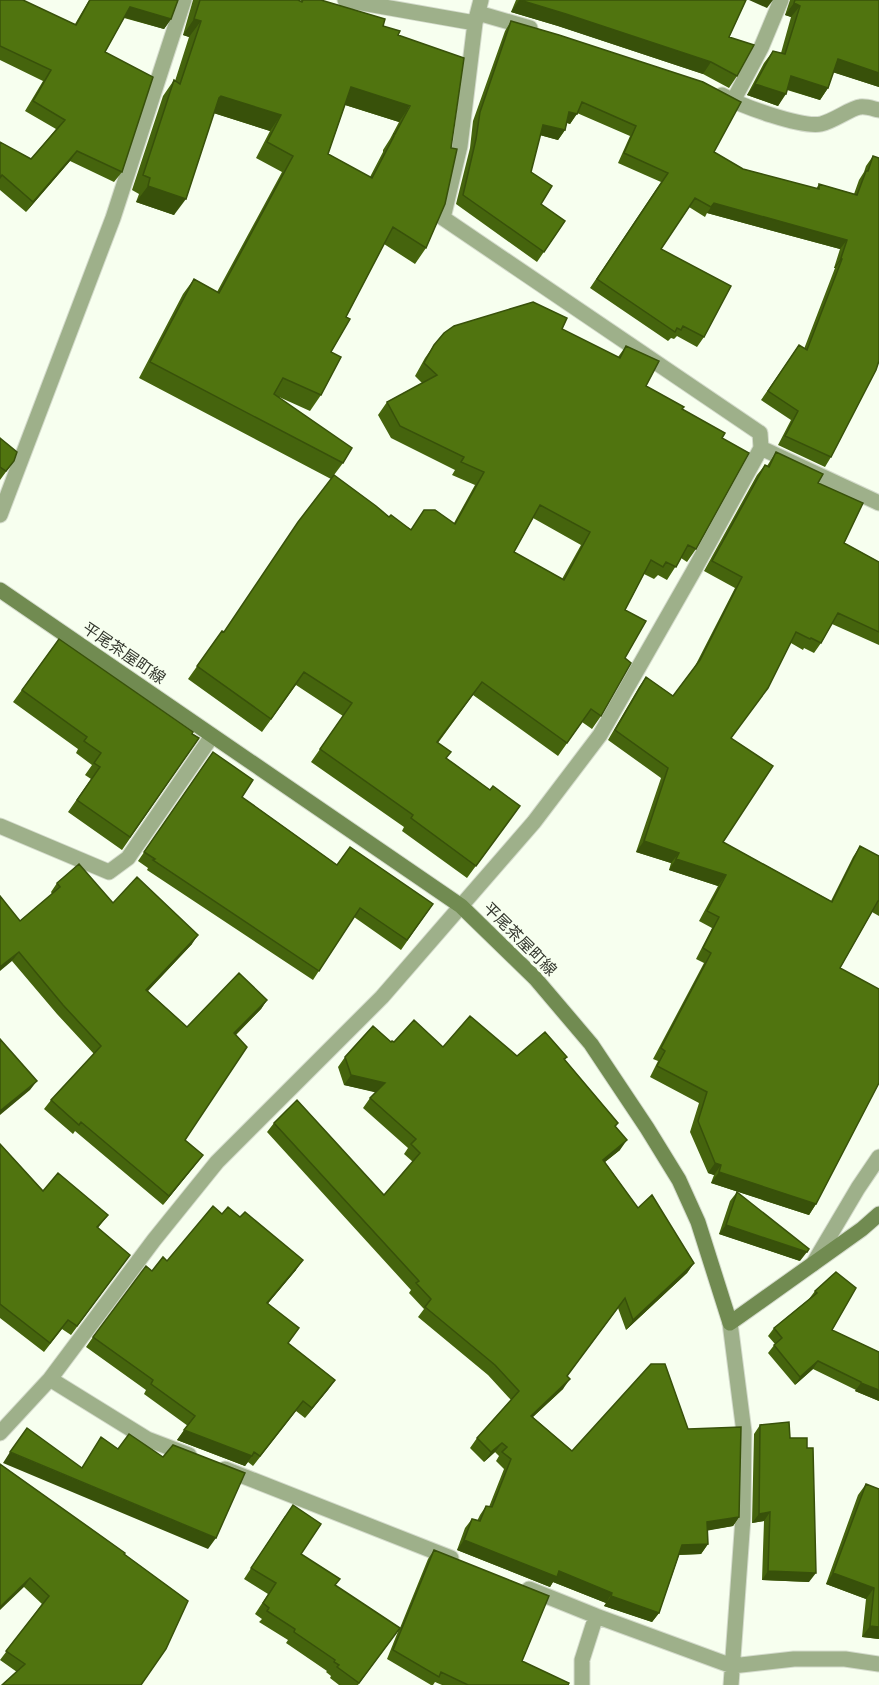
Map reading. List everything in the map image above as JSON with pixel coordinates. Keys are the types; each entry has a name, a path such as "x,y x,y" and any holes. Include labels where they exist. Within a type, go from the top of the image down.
{"main road":[{"name":"平尾茶屋町線","path":"0,590 461,906 535,978 591,1044 679,1180 698,1222 730,1323"},
{"path":"730,1323 879,1215"}],"street":[{"path":"0,515 112,218 184,0"},
{"path":"345,0 478,12 544,32"},
{"path":"733,101 781,0"},
{"path":"0,1433 50,1380 154,1240 217,1162 382,997 534,822 600,735 761,448 760,433 443,218 460,146 478,12"},
{"path":"708,87 733,101 801,124 818,125 832,122 860,107 879,110"},
{"path":"761,448 879,503"},
{"path":"3,832 109,872 128,858 212,736"},
{"path":"813,1265 879,1157"},
{"path":"730,1323 744,1432 744,1518 731,1685"},
{"path":"50,1380 147,1439 463,1563"},
{"path":"518,1585 732,1666 794,1659 845,1659 879,1664"},
{"path":"582,1685 582,1660 596,1616"}],"building":[{"path":"0,0 23,0 76,25 90,0 178,0 171,19 130,7 105,52 153,77 122,172 77,151 33,202 2,175 0,178 0,142 31,159 65,120 33,101 51,70 0,46"},
{"path":"200,0 298,0 302,2 303,0 321,0 385,19 383,26 400,31 398,35 464,58 451,148 457,149 445,204 426,248 393,227 346,317 350,319 331,352 341,357 321,395 283,378 274,394 352,448 343,463 150,362 194,279 219,293 293,156 267,142 281,115 221,96 186,199 148,186 150,178 143,175 174,80 180,84 201,21 194,19","holes":["351,87 410,106 372,178 328,154"]},
{"path":"520,0 746,0 729,37 754,45 737,76 711,62"},
{"path":"795,0 879,0 879,73 838,59 828,88 791,76 786,94 755,84 773,51 785,54 800,6 794,3"},
{"path":"511,21 703,82 741,102 714,152 743,169 819,189 819,184 857,195 873,156 879,158 879,361 831,457 785,436 798,411 768,391 799,345 807,350 847,240 714,203 711,207 695,198 661,249 731,286 704,337 683,326 681,330 677,328 675,332 597,279 668,173 624,153 636,126 582,102 577,114 569,112 565,130 543,125 531,172 552,186 541,204 565,221 544,252 463,195 480,112"},
{"path":"533,302 567,318 562,329 620,358 626,346 659,361 646,386 725,433 722,438 749,453 696,549 688,545 676,567 666,562 663,567 651,560 625,610 646,621 625,658 631,663 601,716 591,709 567,743 482,682 437,742 451,752 446,758 490,790 493,786 520,806 476,866 411,818 413,815 320,749 352,703 304,672 271,719 197,666 222,631 224,632 298,522 334,475 389,517 391,515 411,530 424,510 435,510 455,524 484,472 461,462 464,457 400,426 387,402 437,375 424,363 434,345 444,333 454,326","holes":["540,505 590,532 564,580 514,552"]},
{"path":"0,438 17,452 14,461 6,471 0,467"},
{"path":"776,452 823,474 818,483 863,503 844,543 879,562 879,632 838,613 821,643 796,632 768,688 731,738 773,766 723,842 832,902 860,846 879,856 879,901 840,968 879,989 879,1083 816,1204 719,1172 721,1165 715,1163 698,1121 707,1092 657,1066 665,1051 661,1048 711,953 703,948 719,917 707,911 726,875 676,859 679,853 644,841 668,768 615,730 646,677 673,696 700,660 742,577 712,561 765,465 769,467"},
{"path":"59,639 199,738 130,837 77,800 100,767 94,763 101,753 84,741 87,737 22,690"},
{"path":"213,752 253,780 242,797 337,865 350,847 433,904 407,940 360,908 319,971 144,852"},
{"path":"79,864 113,903 137,877 198,935 146,990 187,1027 239,973 267,1000 234,1033 247,1047 185,1140 203,1155 169,1196 81,1122 79,1125 51,1100 101,1046 19,952 0,967 0,896 20,921 60,887 57,883"},
{"path":"470,1016 517,1056 545,1032 567,1057 564,1059 618,1123 615,1126 627,1140 603,1160 638,1208 652,1195 694,1263 633,1320 625,1298 567,1376 570,1379 531,1416 572,1451 651,1364 665,1364 688,1429 741,1427 739,1517 707,1522 708,1544 682,1545 659,1613 611,1596 612,1593 559,1571 557,1577 464,1540 472,1519 480,1521 486,1506 492,1507 511,1459 502,1452 507,1447 502,1443 491,1452 477,1438 519,1391 495,1365 425,1307 431,1299 416,1283 419,1281 274,1123 297,1100 384,1195 420,1153 411,1144 416,1139 370,1098 385,1083 351,1075 345,1057 373,1026 391,1042 394,1042 414,1020 443,1047"},
{"path":"0,1039 37,1081 0,1111"},
{"path":"0,1144 43,1191 58,1173 108,1215 97,1227 130,1255 77,1326 68,1320 50,1343 0,1304"},
{"path":"737,1192 809,1249 807,1252 726,1225"},
{"path":"213,1206 222,1214 228,1207 240,1217 245,1212 303,1260 267,1303 299,1328 288,1343 335,1380 312,1408 303,1401 260,1456 254,1452 252,1456 184,1430 195,1416 151,1384 153,1380 93,1337 146,1266 152,1271 163,1257 167,1261"},
{"path":"836,1272 856,1288 832,1330 879,1352 879,1390 818,1361 800,1377 774,1345 782,1338 774,1328 817,1293 815,1291"},
{"path":"789,1422 790,1438 807,1438 807,1448 813,1448 816,1573 768,1571 770,1512 759,1514 760,1425"},
{"path":"27,1428 82,1468 101,1437 118,1449 129,1434 163,1457 173,1445 245,1473 216,1538 10,1452"},
{"path":"0,1464 188,1601 166,1649 141,1685 2,1685 25,1664 6,1651 49,1596 30,1578 0,1607"},
{"path":"866,1484 879,1489 879,1627 870,1626 874,1588 833,1573"},
{"path":"293,1505 321,1524 301,1554 340,1579 335,1585 400,1628 359,1683 337,1667 339,1665 334,1662 335,1660 267,1611 269,1608 263,1603 276,1583 251,1568"},
{"path":"434,1550 549,1596 522,1661 569,1683 568,1685 468,1685 441,1672 439,1677 393,1650"}]}
